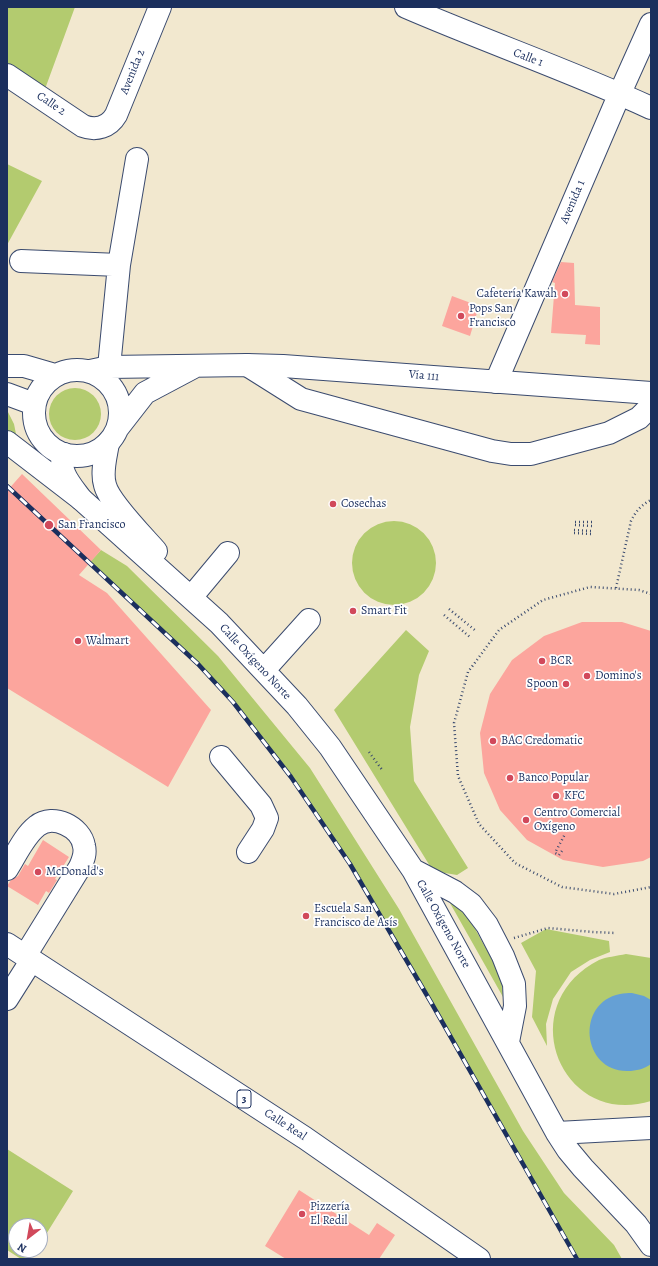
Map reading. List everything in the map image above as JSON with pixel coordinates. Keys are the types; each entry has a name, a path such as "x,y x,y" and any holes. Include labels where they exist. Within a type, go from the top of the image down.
{"street":[{"name":"Avenida 2","path":"96,128 108,124 116,115 160,7"},
{"name":"Calle 1","path":"406,7 462,32 620,93 651,108"},
{"name":"Avenida 1","path":"496,382 651,24"},
{"name":"Calle 2","path":"7,75 83,126 90,129 96,128"},
{"path":"99,369 75,369 55,375 45,383 38,393 34,404 34,417 37,429 43,440 64,454 73,456 88,454 101,449 113,436 120,415 119,400 108,382 102,378 99,369 120,265 137,159"},
{"path":"21,261 120,265"},
{"name":"Vía 111","path":"99,369 247,365 331,368 651,393"},
{"path":"247,365 301,398 492,451 511,454 531,454 609,433 639,418 651,406"},
{"path":"7,366 24,366 55,375"},
{"name":"Vía 111","path":"113,436 145,393 197,366"},
{"path":"7,394 34,404"},
{"name":"Calle Oxígeno Norte","path":"113,436 104,470 105,486 112,500 193,595 297,706 330,747 413,870 557,1133 568,1150 636,1224 651,1245"},
{"path":"7,442 81,499"},
{"name":"Calle Oxígeno Norte","path":"64,454 61,462 66,479 81,499 214,618"},
{"path":"193,595 228,553"},
{"path":"264,670 310,620"},
{"path":"221,757 261,804 267,818 263,829 248,852"},
{"path":"7,869 28,835 38,825 47,821 58,821 69,826 79,834 84,844 85,855 80,867 7,999"},
{"path":"413,870 455,892 471,904 487,925 514,984 515,1006 508,1042"},
{"name":"Calle Real","path":"7,944 305,1138 479,1259"},
{"path":"557,1133 649,1134"}],"path":[{"path":"616,588 631,521 636,511 651,500"},
{"path":"575,523 592,524"},
{"path":"574,532 592,533"},
{"path":"651,594 639,590 590,587 543,600 499,630 468,672 454,723 458,776 479,824 515,863 562,887 614,894 651,887"},
{"path":"449,609 476,631"},
{"path":"444,615 470,638"},
{"path":"369,752 383,771"},
{"path":"562,851 559,855 555,853 565,834"},
{"path":"497,944 548,928 616,933"}],"green space":[{"path":"7,7 75,7 45,89 7,63"},
{"path":"7,164 42,181 7,245"},
{"path":"70,388 80,388 94,395 101,409 101,419 94,433 80,440 70,440 60,436 53,429 49,419 49,409 53,399 60,392"},
{"path":"7,410 14,424 17,439 7,432"},
{"path":"386,521 402,521 418,528 429,539 436,555 436,571 433,579 424,593 418,598 402,605 386,605 370,598 359,587 352,571 352,555 359,539 370,528"},
{"path":"101,550 127,566 218,656 310,768 399,909 523,1131 564,1193 614,1245 622,1259 579,1259 552,1217 432,1004 350,864 291,777 233,702 198,664 89,563"},
{"path":"406,630 429,651 419,675 410,727 414,781 468,868 457,875 433,871 334,710"},
{"path":"446,896 462,905 501,976 503,997"},
{"path":"546,929 609,941 610,952 590,960 571,972 553,999 546,1024 547,1046 532,1017 536,971 521,943"},
{"path":"626,954 651,958 651,1101 619,1105 593,1097 572,1081 558,1058 553,1032 557,1005 572,980 599,960"},
{"path":"7,1149 73,1191 48,1231 48,1218 8,1218 7,1250"},
{"path":"19,1258 31,1258 30,1259"}],"water":[{"path":"632,993 644,996 651,1000 651,1064 634,1071 628,1071 613,1068 601,1061 593,1049 590,1036 591,1023 596,1010 606,1000 620,994"}],"building":[{"name":"Cafetería Kawah","path":"561,262 574,263 575,305 600,307 600,345 585,344 586,335 551,333 555,283 552,282"},
{"name":"Pops San Francisco","path":"452,296 479,306 470,336 442,326"},
{"name":"Walmart","path":"22,474 101,550 79,575 107,593 211,710 168,787 7,688 7,491"},
{"path":"582,622 622,622 651,631 651,857 643,861 603,867 563,860 527,840 500,810 484,773 480,733 490,694 512,660 544,636"},
{"name":"McDonald's","path":"43,840 69,857 55,879 57,880 49,893 46,891 38,905 7,886 11,880 18,876 25,864 28,866"},
{"path":"299,1190 369,1235 377,1223 395,1235 379,1259 286,1259 265,1246"}],"railway":[{"path":"7,486 198,664 233,702 291,777 350,864 432,1004 577,1259"}],"place":[{"name":"Cafetería Kawah","path":"565,294"},
{"name":"Pops San Francisco","path":"461,316"},
{"name":"Cosechas","path":"333,504"},
{"name":"San Francisco","path":"49,525"},
{"name":"Smart Fit","path":"353,611"},
{"name":"Walmart","path":"78,641"},
{"name":"BCR","path":"542,661"},
{"name":"Domino's","path":"587,676"},
{"name":"Spoon","path":"566,684"},
{"name":"BAC Credomatic","path":"493,741"},
{"name":"Banco Popular","path":"510,778"},
{"name":"KFC","path":"556,796"},
{"name":"Centro Comercial Oxígeno","path":"526,820"},
{"name":"McDonald's","path":"38,872"},
{"name":"Escuela San Francisco de Asís","path":"306,916"},
{"name":"Pizzería El Redil","path":"302,1214"}]}
